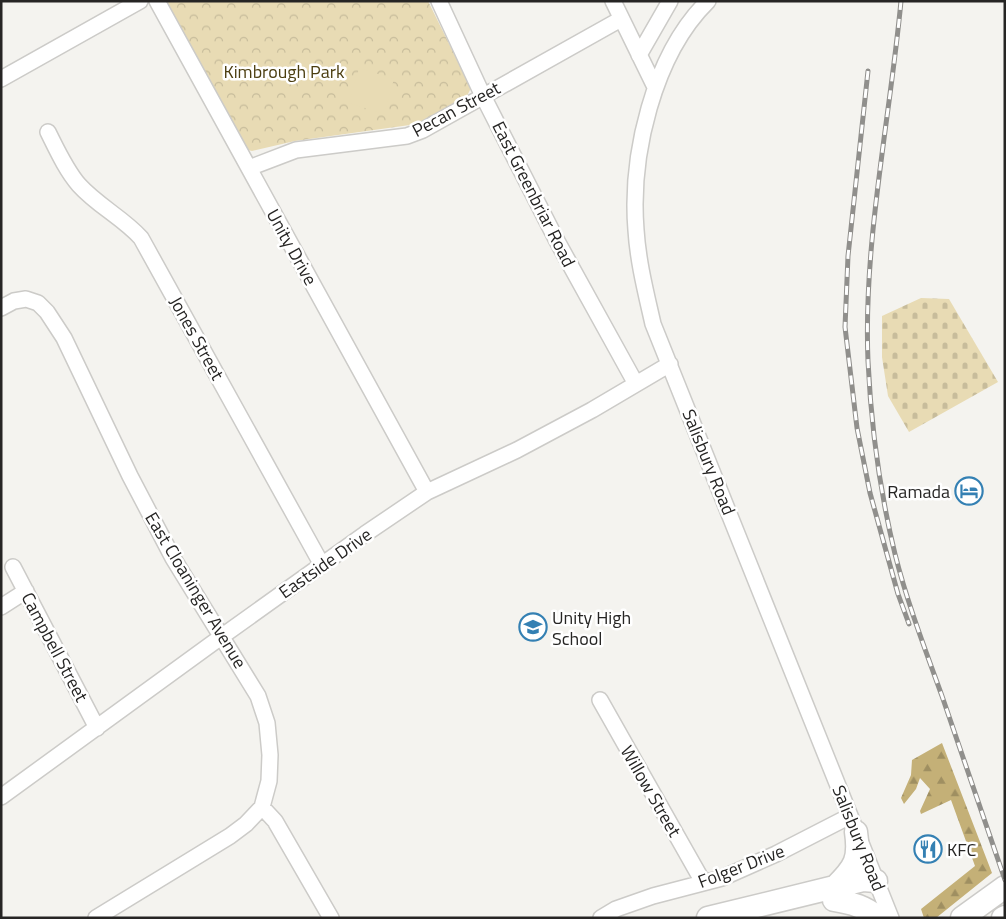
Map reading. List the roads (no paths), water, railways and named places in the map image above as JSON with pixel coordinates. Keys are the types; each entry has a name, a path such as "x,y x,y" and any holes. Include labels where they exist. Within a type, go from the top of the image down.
{"highway":[{"path":"835,893 851,871 859,850 853,824"},
{"path":"759,918 835,893 863,880 876,881"},
{"path":"967,914 1005,887"},
{"path":"708,918 835,893 852,903 865,907 880,918"}],"street":[{"path":"1,79 140,1"},
{"name":"Unity Drive","path":"157,1 427,492"},
{"name":"East Greenbriar Road","path":"439,1 483,96 557,241 636,384"},
{"path":"613,1 655,87"},
{"path":"639,55 670,1"},
{"name":"Salisbury Road","path":"708,1 685,29 668,57 655,87 643,134 636,182 636,230 642,273 653,324 891,918"},
{"name":"Pecan Street","path":"249,168 296,150 407,136 423,130 621,19"},
{"name":"Jones Street","path":"48,132 68,170 79,185 95,200 132,228 141,238 322,565"},
{"name":"East Cloaninger Avenue","path":"1,308 14,301 26,300 38,303 47,312 64,338 130,476 173,558 258,696 267,723 270,756 269,781 262,807"},
{"name":"Eastside Drive","path":"1,797 221,637 427,492 520,448 592,410 670,364"},
{"name":"Campbell Street","path":"13,567 97,728"},
{"path":"1,607 26,591"},
{"name":"Willow Street","path":"600,700 703,882"},
{"path":"96,918 230,836 246,824 262,807 275,821 331,918"},
{"name":"Folger Drive","path":"601,918 616,909 652,896 722,878 776,854 853,824"}],"railway":[{"path":"901,1 878,181 869,272 868,361 871,410 885,507 905,590 1005,880"},
{"path":"868,71 848,256 845,327 857,428 870,493 898,594 909,624"}],"place":[{"name":"Ramada","path":"969,491"},
{"name":"Unity High School","path":"533,627"},
{"name":"KFC","path":"928,849"}],"park label":[{"name":"Kimbrough Park","path":"284,71"}]}
